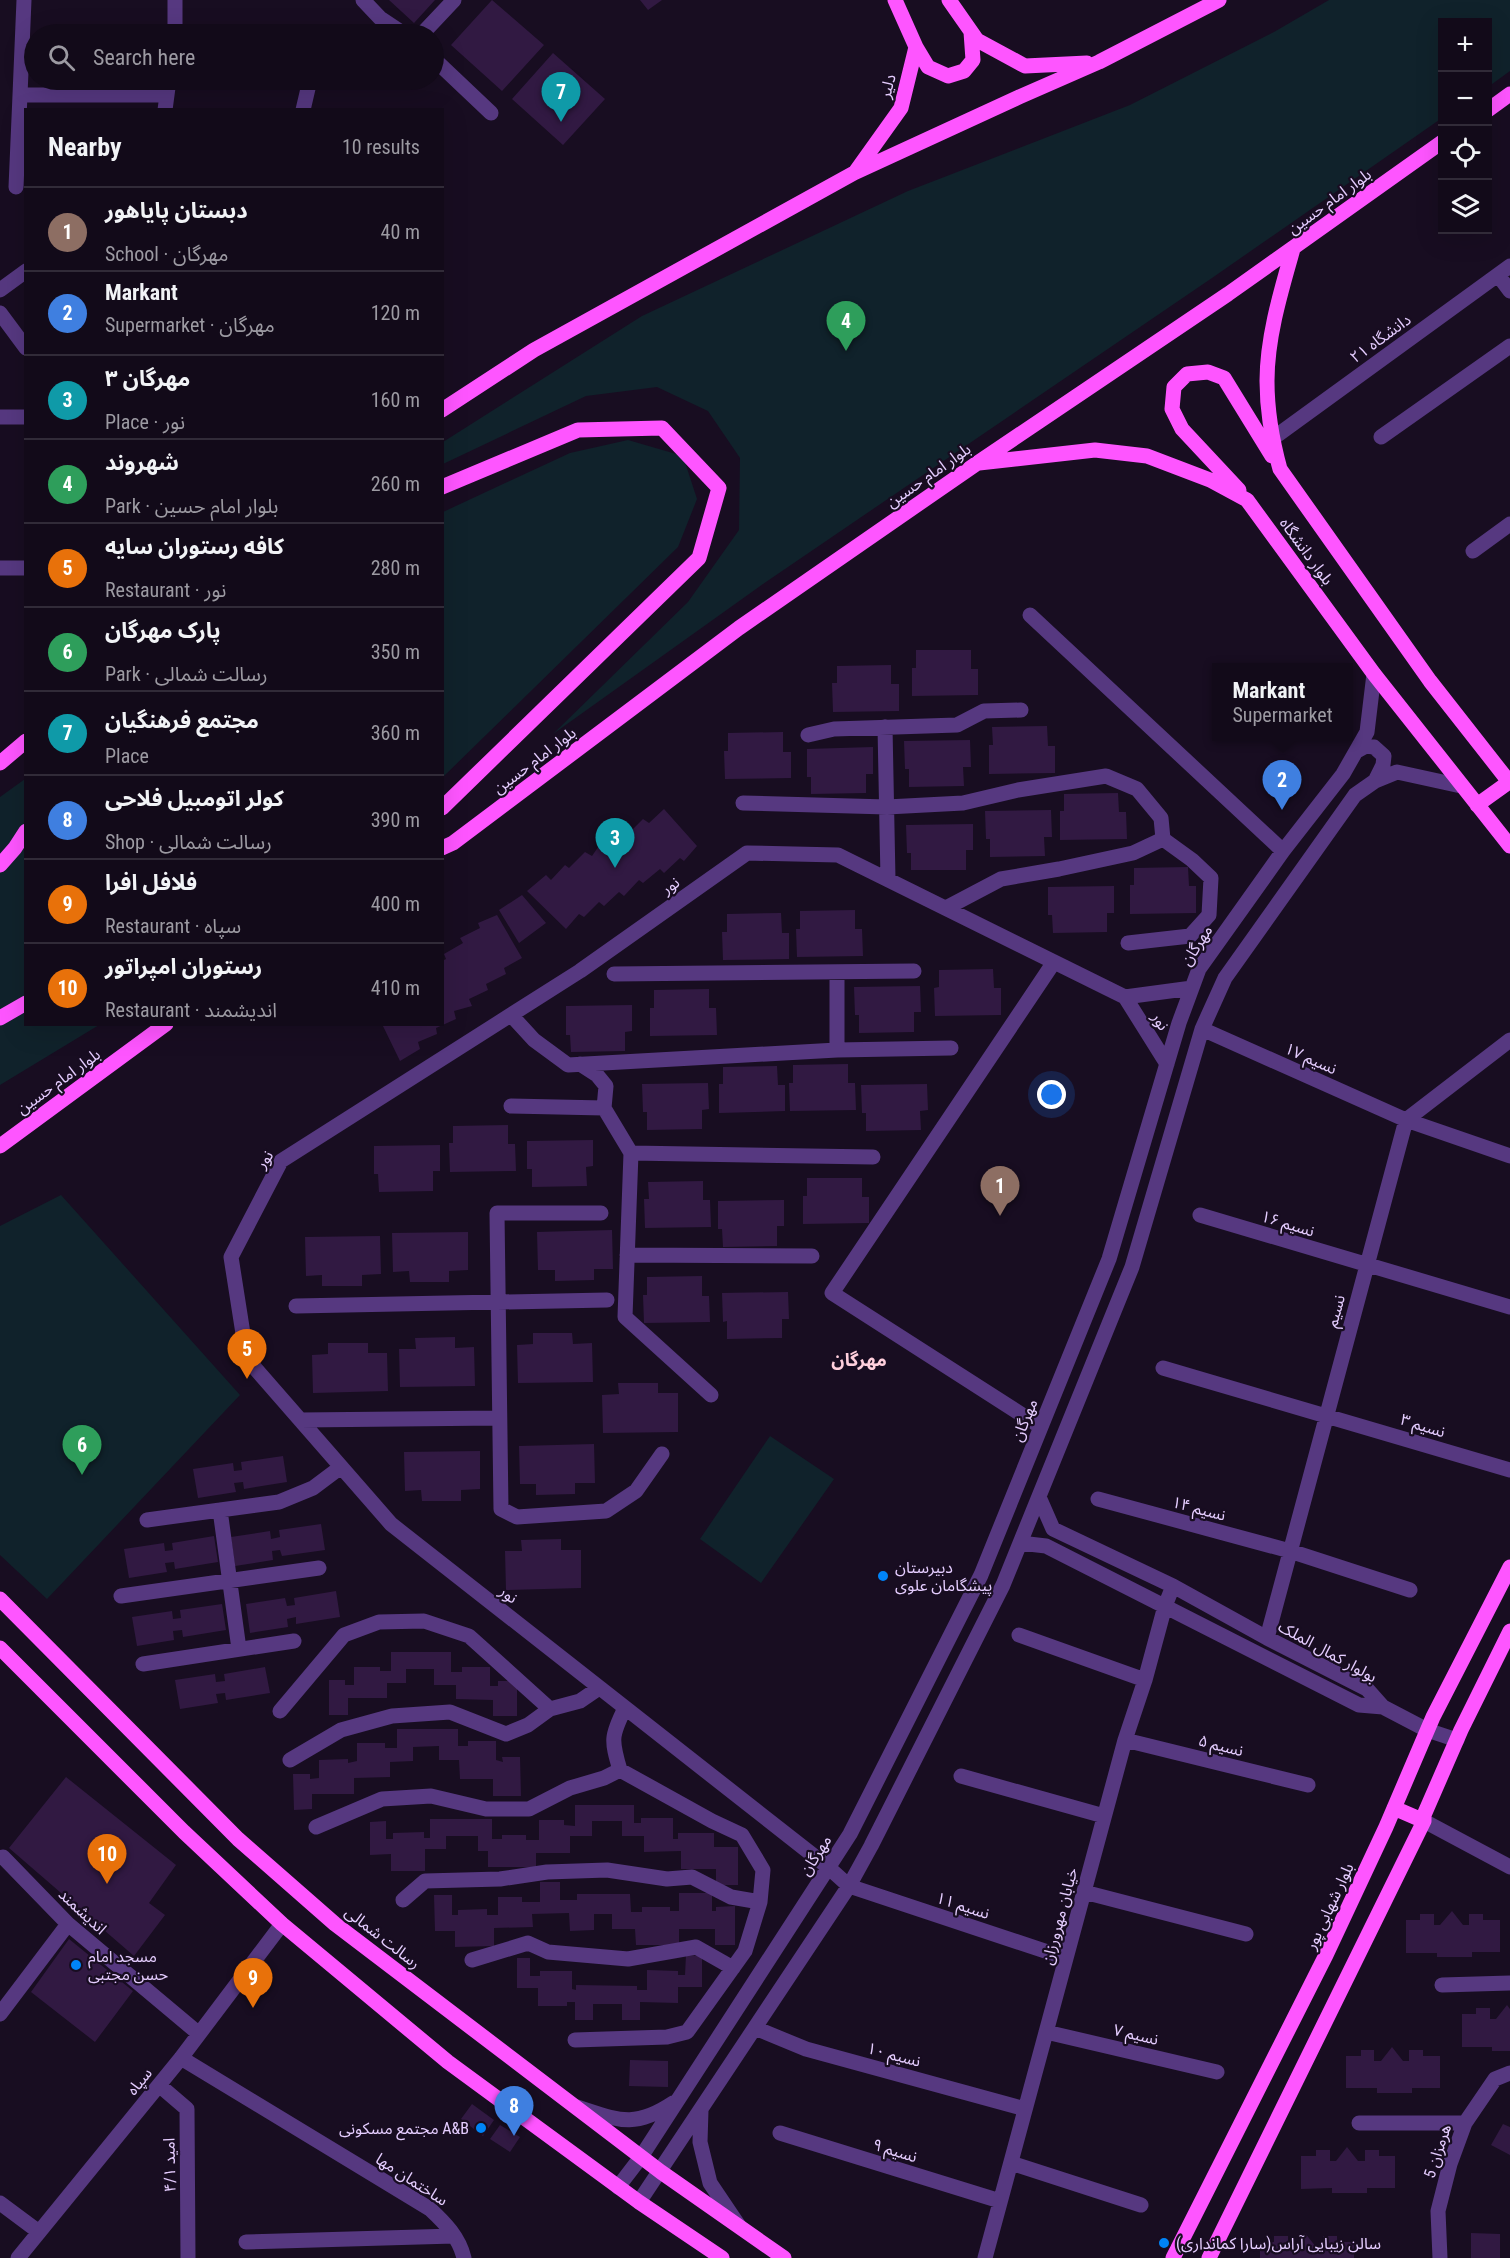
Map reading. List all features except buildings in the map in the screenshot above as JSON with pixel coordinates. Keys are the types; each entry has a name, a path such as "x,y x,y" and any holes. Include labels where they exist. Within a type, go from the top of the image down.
{"main road":[{"path":"895,0 916,47 928,67 948,76 964,71 973,60 971,32"},
{"path":"948,0 977,40 1025,66 1099,62"},
{"path":"444,409 534,350 854,173 1099,62 1219,0"},
{"name":"دلیر","path":"854,173 901,108 916,47"},
{"path":"1492,107 1510,94"},
{"name":"بلوار امام حسین","path":"444,847 453,843 739,628 1293,249 1438,146"},
{"name":"بلوار دانشگاه","path":"1293,249 1273,326 1267,380 1272,439 1280,469 1430,681 1509,783"},
{"path":"1247,500 1182,429 1172,409 1174,387 1188,374 1208,372 1224,378 1280,469"},
{"path":"444,486 578,430 662,428 718,488 699,558 444,806"},
{"name":"بلوار دانشگاه","path":"976,464 1095,450 1147,456 1210,480 1247,500 1374,674 1510,846"},
{"path":"0,763 24,743"},
{"path":"1477,805 1509,783"},
{"path":"0,865 24,834"},
{"path":"0,1018 24,1004"},
{"name":"بلوار امام حسین","path":"0,1146 163,1026"},
{"name":"بلوار شهابی پور","path":"1173,2258 1326,1955 1394,1808 1427,1730 1510,1567"},
{"name":"رسالت شمالی","path":"0,1599 238,1839 335,1924 661,2172 784,2258"},
{"path":"1209,2258 1424,1821 1424,1815 1457,1740 1510,1630"},
{"path":"0,1648 184,1832 282,1924 448,2062 618,2187 722,2258"},
{"path":"1394,1808 1424,1821"}],"street":[{"path":"16,187 24,0"},
{"path":"175,0 175,24"},
{"path":"363,0 389,24"},
{"path":"431,24 454,0"},
{"path":"444,68 491,113"},
{"path":"303,108 308,90"},
{"path":"20,95 166,102"},
{"path":"1504,270 1510,291"},
{"name":"دانشگاه ۲۱","path":"1272,439 1504,270"},
{"path":"0,290 24,272"},
{"path":"0,313 24,345"},
{"path":"1381,437 1510,346"},
{"path":"0,417 24,417"},
{"path":"1473,551 1510,524"},
{"path":"0,568 24,568"},
{"path":"1030,615 1283,851"},
{"name":"مهرگان","path":"618,2187 641,2157 850,1834 981,1575 1109,1259 1167,1064 1199,969 1283,851 1343,774 1357,751 1367,732 1374,674"},
{"path":"808,735 834,729 957,725 984,711 1021,710"},
{"path":"885,727 888,879"},
{"path":"1357,751 1366,746 1374,747 1384,756 1383,765 1375,781"},
{"path":"639,2202 849,1886 1003,1585 1132,1267 1202,1029 1225,978 1355,795 1375,781 1397,772 1461,786"},
{"path":"743,803 887,807 963,803 1018,790 1106,776 1137,789 1161,818 1163,839 1192,860 1211,878 1209,915 1190,936 1128,943"},
{"path":"946,908 1001,879 1132,853 1163,839"},
{"name":"نور","path":"849,1886 828,1867 391,1524 247,1359 231,1257 281,1161 580,971 747,853 838,855 1125,997 1167,1064"},
{"path":"1041,1427 832,1293 1054,962"},
{"path":"614,974 914,971"},
{"path":"837,972 837,1050"},
{"name":"نور","path":"1125,997 1192,988"},
{"path":"511,1015 534,1040 568,1065 837,1050 951,1048"},
{"name":"نسیم ۱۷","path":"1202,1029 1406,1120 1510,1156"},
{"path":"1406,1120 1510,1040"},
{"path":"580,1064 597,1075 606,1086 604,1108 631,1153 625,1317 711,1395"},
{"path":"511,1106 604,1108"},
{"name":"نسیم","path":"1267,1638 1406,1120"},
{"path":"1144,1140 1167,1148"},
{"path":"631,1153 873,1157"},
{"path":"601,1213 498,1213 501,1509 518,1517 606,1511 636,1491 662,1454"},
{"name":"نسیم ۱۶","path":"1200,1215 1365,1266 1510,1307"},
{"path":"627,1255 812,1256"},
{"path":"296,1306 607,1300"},
{"name":"نسیم ۳","path":"1163,1368 1510,1470"},
{"path":"300,1420 499,1418"},
{"path":"147,1520 279,1502 313,1488 341,1467"},
{"name":"بولوار کمال الملک","path":"1039,1497 1053,1529 1173,1586 1267,1638 1367,1689 1383,1707"},
{"name":"نسیم ۱۴","path":"1098,1499 1290,1551 1410,1590"},
{"path":"220,1510 239,1649"},
{"name":"بولوار کمال الملک","path":"1020,1543 1046,1546 1359,1705 1383,1707"},
{"path":"121,1596 319,1568"},
{"name":"خیابان مهرورزان","path":"985,2258 1125,1740 1173,1586"},
{"path":"280,1711 344,1635 379,1622 424,1620 469,1636 550,1709"},
{"path":"1019,1635 1145,1680"},
{"path":"143,1664 294,1641"},
{"path":"290,1760 341,1730 392,1716 450,1712 506,1734 528,1725 550,1709 580,1701 599,1688"},
{"path":"1383,1707 1427,1730 1457,1740"},
{"path":"575,2040 668,2037 687,2032 745,1951 760,1902 763,1870 742,1835 620,1770 614,1749 613,1732 625,1708"},
{"name":"نسیم ۵","path":"1125,1740 1308,1785"},
{"path":"316,1827 382,1799 430,1796 486,1809 529,1809 570,1788 620,1770"},
{"path":"961,1776 1104,1816"},
{"path":"1424,1821 1510,1867"},
{"name":"اندیشمند","path":"3,1857 68,1924 198,2033"},
{"path":"403,1900 426,1881 500,1879 547,1872 606,1870 668,1879 692,1877 731,1898 760,1902"},
{"name":"نسیم ۱۱","path":"849,1886 1066,1958"},
{"path":"1084,1893 1246,1934"},
{"path":"0,2014 68,1924"},
{"name":"سپاه","path":"18,2258 181,2058 282,1924"},
{"path":"472,1960 528,1943 548,1952 628,1959 696,1947 734,1968"},
{"path":"1442,1985 1510,1983"},
{"name":"نسیم ۱۰","path":"755,2028 806,2049 1025,2109"},
{"name":"نسیم ۷","path":"1046,2032 1217,2072"},
{"name":"ساختمان مها","path":"181,2058 430,2209 447,2225 461,2248 464,2258"},
{"name":"هرمزان 5","path":"1440,2258 1438,2211 1450,2164 1465,2123 1495,2079 1510,2073"},
{"name":"امید ۴/۱","path":"159,2085 187,2109 188,2258"},
{"path":"574,2106 613,2118 636,2121 657,2114 678,2100"},
{"path":"701,2110 700,2142 710,2184 739,2226"},
{"path":"1359,2123 1465,2123"},
{"name":"نسیم ۹","path":"780,2133 1000,2201"},
{"path":"1011,2163 1141,2205"},
{"path":"0,2203 39,2232"},
{"path":"246,2242 454,2236"}],"shaded area":[{"path":"1329,0 1510,0 1510,71 1492,84 1492,18 1438,18 1438,121 763,584 553,734 688,602 739,530 740,458 708,411 657,387 586,396 444,464 444,441 642,316 908,191 1130,105 1274,32"},
{"path":"628,440 683,456 697,499 678,547 444,776 444,512 570,453"},
{"path":"24,780 24,1026 97,1026 0,1085 0,797"},
{"path":"61,1195 240,1395 47,1599 0,1555 0,1226"},
{"path":"770,1436 834,1479 761,1583 700,1539"}],"place":[{"name":"مجتمع فرهنگیان","path":"561,122"},
{"name":"شهروند","path":"846,351"},
{"name":"Markant","path":"1282,810"},
{"name":"مهرگان ۳","path":"615,868"},
{"name":"دبستان پایاهور","path":"1000,1216"},
{"name":"کافه رستوران سایه","path":"247,1379"},
{"name":"پارک مهرگان","path":"82,1475"},
{"name":"دبیرستان پیشگامان علوی","path":"883,1576"},
{"name":"رستوران امپراتور","path":"107,1884"},
{"name":"مسجد امام حسن مجتبی","path":"76,1965"},
{"name":"فلافل افرا","path":"253,2008"},
{"name":"مجتمع مسکونی A&B","path":"481,2128"},
{"name":"کولر اتومبیل فلاحی","path":"514,2136"},
{"name":"سالن زیبایی آراس(سارا کمانداری)","path":"1164,2243"}],"district":[{"name":"مهرگان","path":"859,1360"}]}
